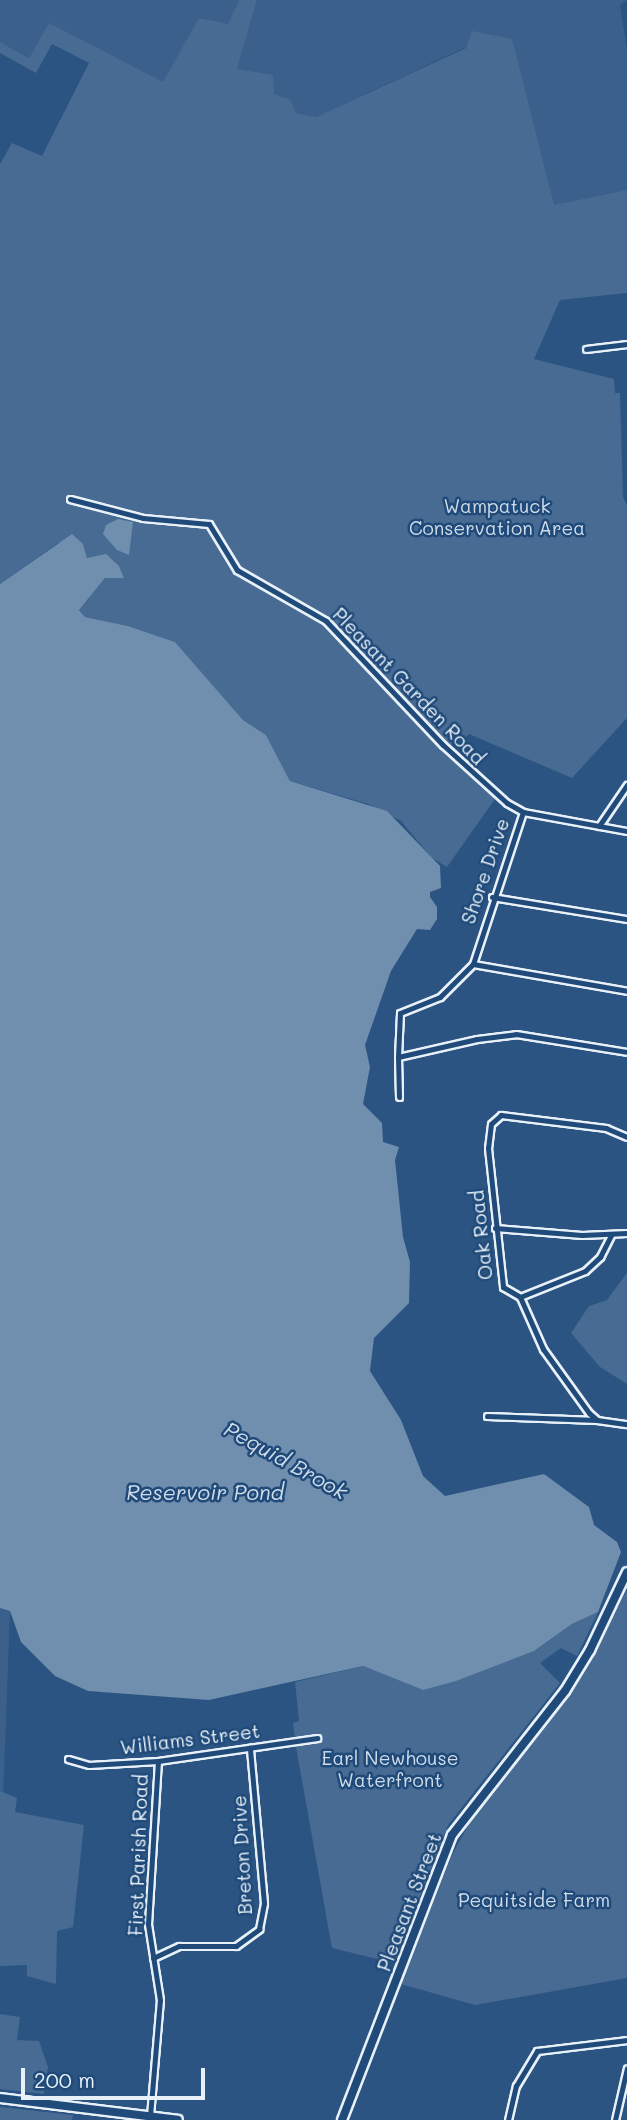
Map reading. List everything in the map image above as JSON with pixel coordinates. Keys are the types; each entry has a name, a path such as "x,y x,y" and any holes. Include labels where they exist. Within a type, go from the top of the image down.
{"main road":[{"name":"Pleasant Street","path":"342,2120 452,1835 565,1691 590,1650 627,1572"},
{"path":"0,2098 178,2120"}],"street":[{"path":"586,349 627,344"},
{"name":"Pleasant Garden Road","path":"70,499 143,518 209,524 237,570 326,621 461,763 523,812 627,831"},
{"path":"598,826 627,785"},
{"name":"Shore Drive","path":"473,964 492,897 523,812"},
{"path":"492,897 627,919"},
{"path":"399,1097 400,1013 440,996 473,964 627,991"},
{"path":"398,1057 501,1034 627,1052"},
{"name":"Oak Road","path":"597,1420 543,1349 520,1297 509,1294 499,1280 488,1148 489,1129 496,1119 512,1116 606,1128 627,1136"},
{"path":"495,1228 611,1235 627,1233"},
{"path":"520,1297 585,1271 600,1257 611,1235"},
{"path":"487,1416 597,1420 627,1424"},
{"name":"Williams Street","path":"68,1759 89,1765 158,1761 317,1738"},
{"name":"Breton Drive","path":"153,1958 179,1946 236,1946 259,1929 264,1903 250,1748"},
{"name":"First Parish Road","path":"150,2116 160,2000 148,1924 158,1761"},
{"path":"508,2120 522,2070 537,2051 627,2040"},
{"path":"615,2120 627,2068"}],"shaded area":[{"path":"0,0 239,0 228,24 199,19 163,83 49,24 29,58 0,42"},
{"path":"257,0 627,0 620,5 627,50 627,190 554,206 466,47 316,117 296,113 237,69"},
{"path":"0,1608 10,1611 0,1881"}],"green space":[{"name":"Wampatuck Conservation Area","path":"239,0 257,0 237,69 273,75 274,94 291,100 296,113 316,117 466,48 472,31 512,39 554,205 627,190 627,293 560,300 534,359 614,379 615,393 620,393 623,497 627,506 627,718 572,778 469,734 461,742 445,735 452,743 448,752 495,799 447,867 432,858 401,821 368,804 290,781 266,735 243,720 175,642 128,626 85,617 79,610 105,578 123,578 87,558 83,544 58,543 0,584 0,164 12,143 42,156 89,63 52,44 36,73 0,53 0,42 29,58 49,23 163,82 199,18 228,24"},
{"path":"627,1273 627,1384 600,1367 571,1333 589,1306 607,1300"},
{"name":"Pequitside Farm","path":"627,1590 627,1978 475,2005 401,1984 452,1855 475,1813 582,1675"},
{"name":"Earl Newhouse Waterfront","path":"598,1612 577,1656 561,1648 540,1663 560,1683 448,1825 394,1963 332,1948 296,1747 293,1723 299,1721 295,1682 363,1666 423,1690 534,1651 572,1624"},
{"path":"0,1791 17,1798 15,1812 84,1825 73,1927 57,1931 56,1984 27,1976 27,1965 0,1966"},
{"path":"0,2014 20,2017 17,2040 39,2041 48,2067 44,2094 0,2089"},
{"path":"0,2107 73,2115 72,2120 0,2120"}],"water":[{"path":"118,519 133,522 129,555 117,550 103,534 106,525"},
{"name":"Reservoir Pond","path":"72,534 83,544 87,558 106,554 119,566 124,578 105,578 79,610 85,617 128,626 175,642 243,720 266,735 290,781 387,811 440,866 441,888 430,892 430,897 437,907 437,919 430,930 417,929 391,971 365,1045 370,1067 363,1104 382,1123 383,1142 399,1147 395,1160 403,1237 410,1262 409,1303 374,1338 370,1371 401,1420 423,1476 445,1496 544,1474 589,1507 594,1525 617,1542 621,1552 598,1612 572,1624 534,1651 456,1681 423,1690 363,1666 209,1700 88,1691 55,1676 21,1642 10,1611 0,1608 0,584"}],"water label":[{"name":"Pequid Brook","path":"286,1460"}]}
